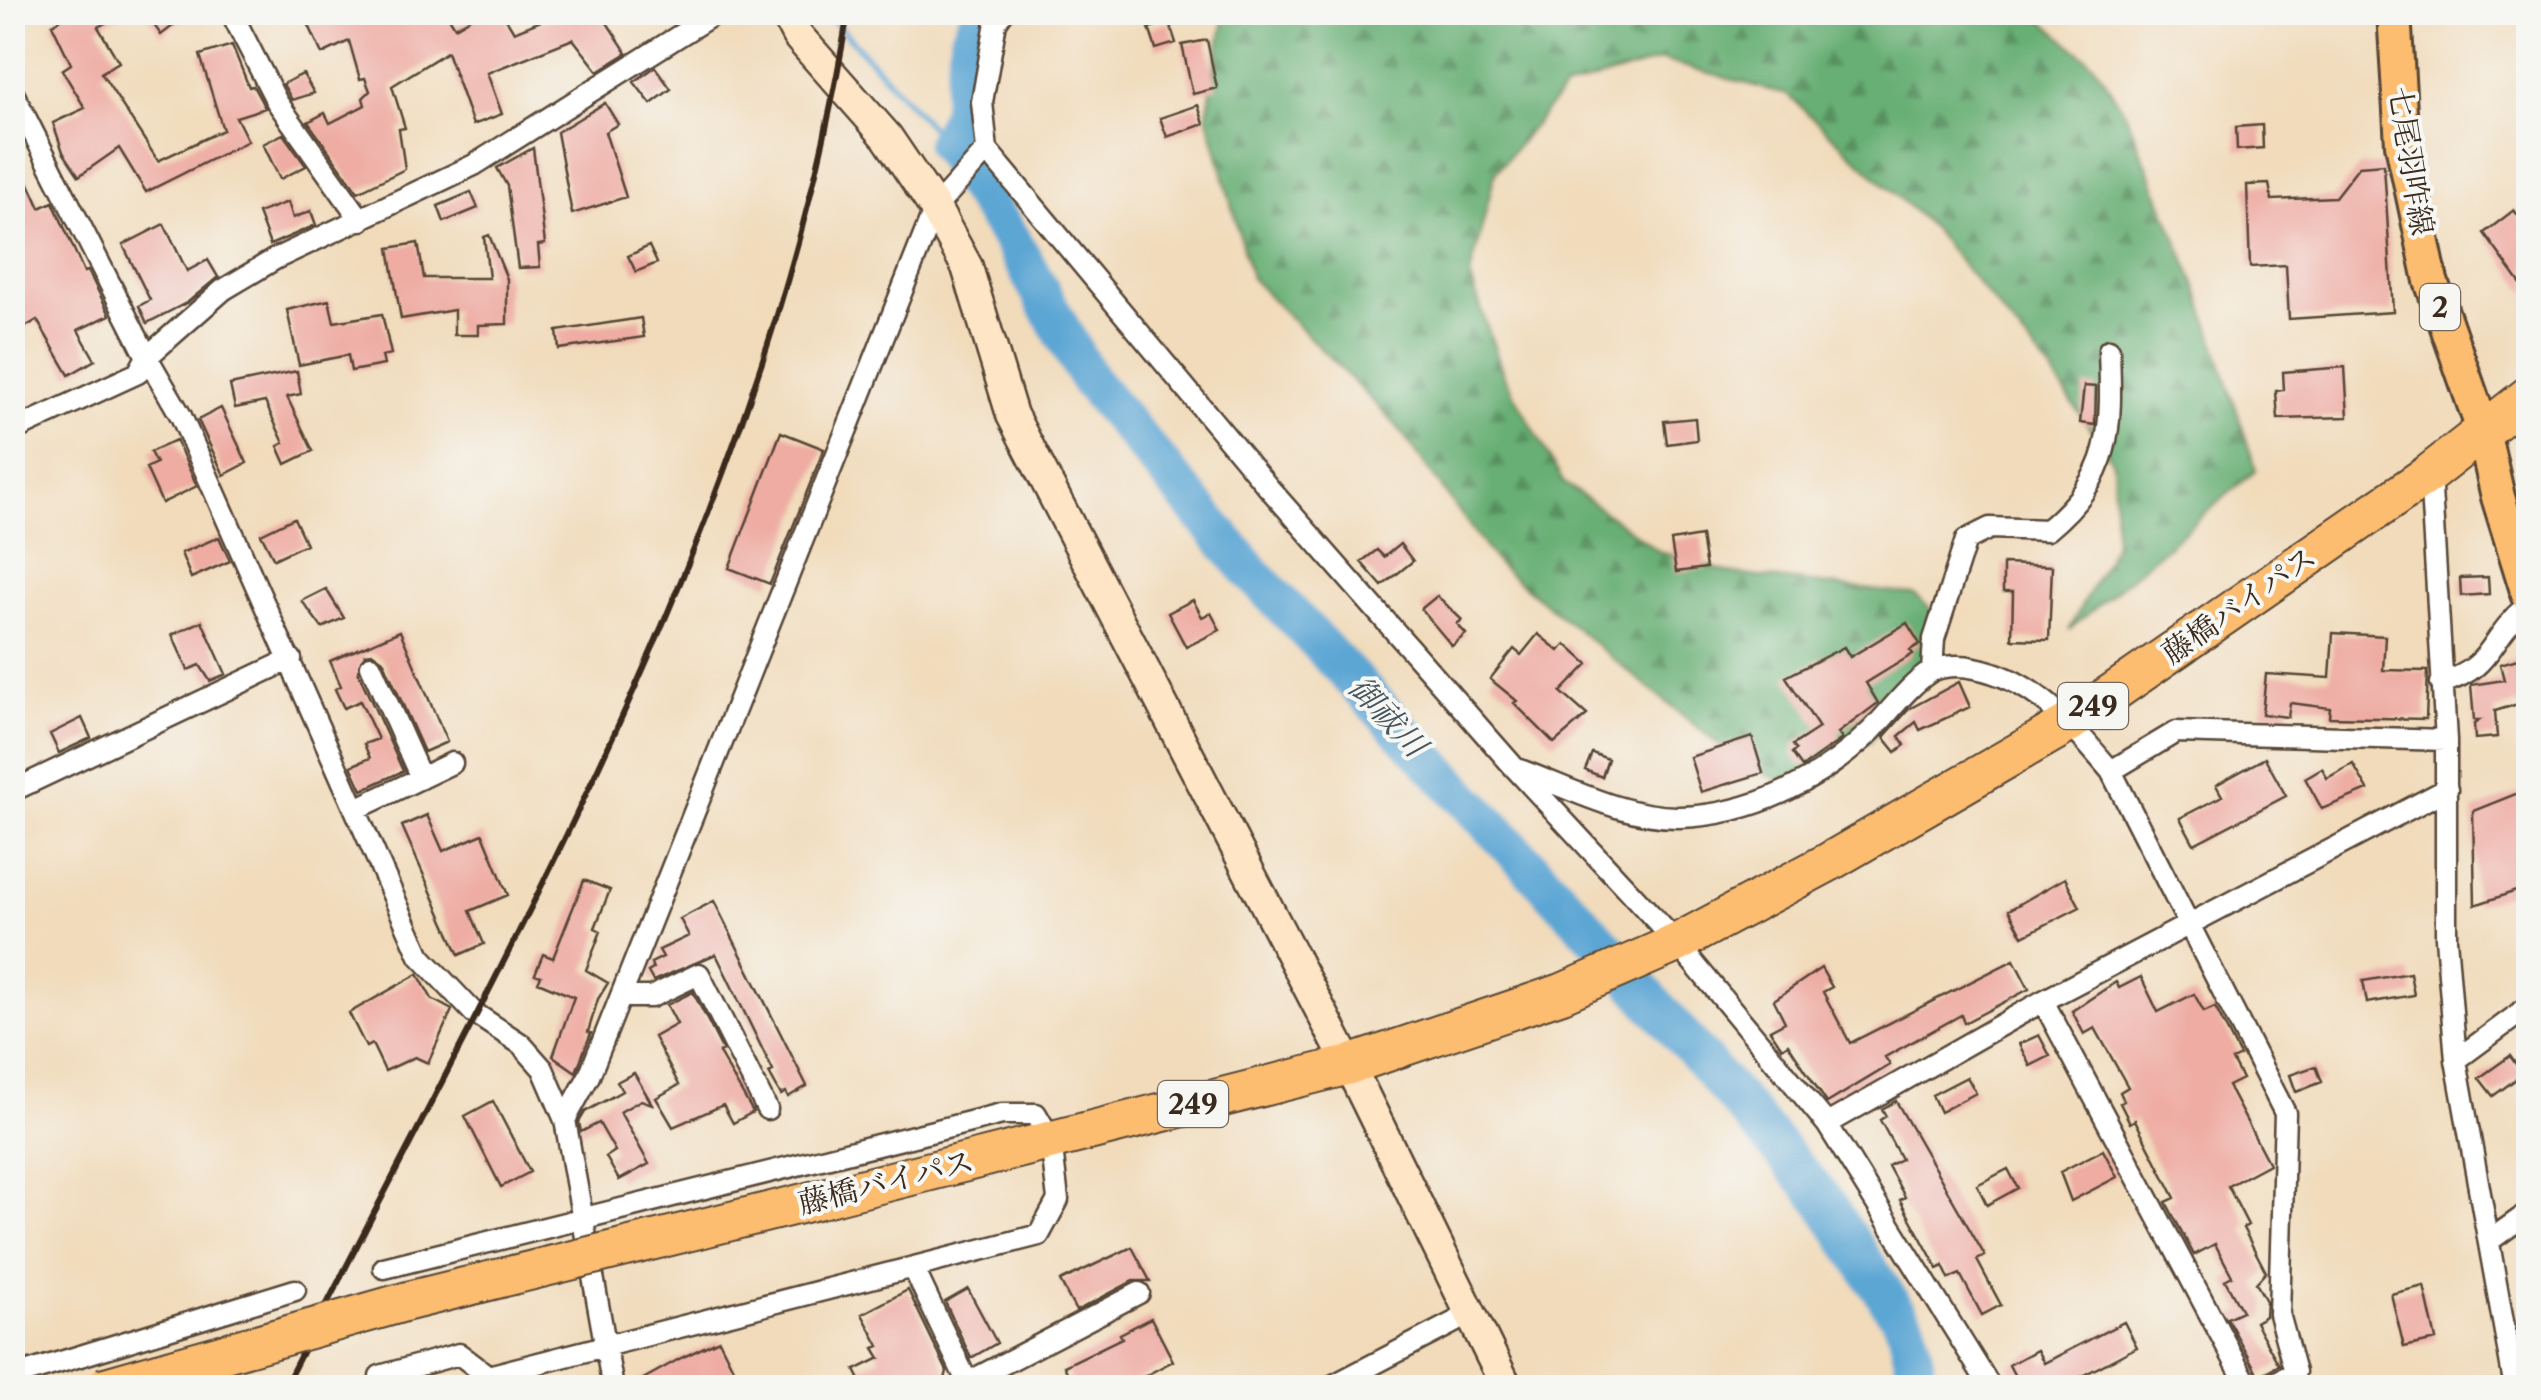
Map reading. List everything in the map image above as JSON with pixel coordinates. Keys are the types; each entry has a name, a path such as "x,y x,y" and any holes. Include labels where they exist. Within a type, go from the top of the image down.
{"highway":[{"name":"藤橋バイパス","path":"102,1388 408,1302 1349,1065 1562,994 1669,946 1829,862 2069,723 2430,473 2528,396"}],"main road":[{"name":"七尾羽咋線","path":"2394,12 2402,144 2427,264 2483,430 2498,498 2528,594"}],"street":[{"path":"231,12 277,102 362,220"},
{"path":"12,432 138,373 146,357 223,290 275,259 474,164 717,12"},
{"path":"785,12 797,35 887,138 945,196 1012,415 1349,1065 1507,1388"},
{"path":"1003,12 996,22 982,102 984,155 1268,487 1827,1124 1991,1388"},
{"path":"12,92 146,357 181,416 420,956 474,1013 522,1044 543,1069 565,1120 608,1344 609,1386"},
{"path":"565,1120 589,1076 945,196 984,155"},
{"path":"1932,670 1934,639 1966,540 1990,528 2048,530 2074,508 2098,468 2112,426 2108,350"},
{"path":"2430,473 2446,740 2446,938 2456,1060 2515,1388"},
{"path":"2442,683 2480,667 2496,637 2528,606"},
{"path":"12,791 291,658"},
{"path":"370,666 421,778"},
{"path":"1514,767 1626,810 1680,817 1728,810 1783,794 1819,774 1856,746 1932,670 1963,666 1997,672 2028,686 2069,723 2111,771 2285,1113 2279,1314 2295,1372 2266,1388"},
{"path":"2111,771 2176,732 2446,740"},
{"path":"356,810 452,763"},
{"path":"1827,1124 2043,1002 2447,788"},
{"path":"621,997 651,997 699,974 767,1109"},
{"path":"2043,1002 2249,1388"},
{"path":"2456,1060 2528,1006"},
{"path":"381,1388 380,1376 460,1354 488,1376 1039,1235 1058,1200 1052,1140 1036,1114 1002,1114 384,1268"},
{"path":"2489,1241 2528,1213"},
{"path":"914,1269 965,1386 1139,1293"},
{"path":"12,1377 295,1290"},
{"path":"1328,1388 1470,1314"}],"green space":[{"path":"1225,13 2033,13 2095,65 2126,114 2199,294 2256,470 2069,630 2115,543 2113,462 2049,369 1930,226 1788,95 1661,60 1564,89 1495,173 1470,276 1503,374 1563,482 1660,552 1734,574 1915,595 1941,619 1933,655 1870,741 1783,781 1746,767 1498,565 1397,426 1251,278 1207,114"}],"building":[{"path":"56,12 126,12 98,27 119,62 101,73 158,161 223,130 200,55 232,45 249,87 253,86 265,108 236,117 248,141 146,192 119,148 79,176 63,152 53,123 85,108 62,70 71,64 52,24 60,20"},
{"path":"145,12 191,12 161,35"},
{"path":"303,12 446,12 455,27 481,12 502,12 514,32 563,12 600,12 627,53 598,71 573,39 487,73 502,114 473,125 447,52 392,86 405,128 399,129 405,169 358,192 308,122 325,113 330,123 365,105 363,98 370,91 365,78 360,79 349,41 322,54"},
{"path":"1169,22 1176,43 1156,49 1149,28"},
{"path":"1207,40 1217,88 1193,94 1182,45"},
{"path":"655,67 671,89 651,104 634,82"},
{"path":"303,74 314,93 292,100 283,84"},
{"path":"605,103 618,124 605,132 626,197 572,214 557,132"},
{"path":"1198,105 1204,124 1167,137 1160,118"},
{"path":"2262,125 2263,148 2237,150 2236,127"},
{"path":"283,134 306,166 280,179 263,144"},
{"path":"12,146 40,208 53,202 84,272 88,271 110,315 78,330 95,360 69,375 37,320 12,335"},
{"path":"533,148 545,244 538,245 540,267 518,268 507,186 497,168"},
{"path":"2384,164 2393,312 2289,319 2286,265 2250,267 2247,185 2269,184 2272,200 2335,197 2359,166"},
{"path":"471,192 478,208 444,222 438,206"},
{"path":"288,202 293,218 311,211 316,225 270,245 258,213"},
{"path":"2514,210 2528,229 2528,294 2484,233"},
{"path":"164,224 187,271 208,260 218,277 188,302 147,323 139,306 150,300 123,245"},
{"path":"489,235 507,279 507,324 478,325 478,335 454,335 454,310 401,319 389,248 418,243 424,278 489,278 484,237"},
{"path":"649,246 657,263 636,272 628,256"},
{"path":"329,300 334,322 382,314 391,354 382,356 384,365 351,371 348,355 299,365 287,310"},
{"path":"641,318 644,337 559,349 557,331"},
{"path":"2345,367 2348,417 2278,419 2276,391 2284,390 2283,372"},
{"path":"297,371 301,394 287,397 313,451 286,464 278,446 284,443 265,402 235,408 230,385"},
{"path":"2084,386 2096,387 2095,425 2080,423"},
{"path":"221,408 247,463 224,475 198,420"},
{"path":"1695,418 1697,440 1667,444 1664,421"},
{"path":"781,432 824,449 770,584 729,568"},
{"path":"176,440 197,486 162,503 146,468 156,463 150,452"},
{"path":"294,518 306,544 274,559 261,534"},
{"path":"1701,536 1706,568 1676,572 1671,541"},
{"path":"219,537 230,561 191,578 181,553"},
{"path":"1400,544 1413,561 1382,586 1361,562 1377,550 1384,557"},
{"path":"2003,564 2052,566 2049,640 2012,639 2013,592 2003,592"},
{"path":"2488,577 2489,594 2461,596 2460,578"},
{"path":"326,589 344,618 322,628 302,601"},
{"path":"1437,596 1462,620 1457,624 1466,634 1452,646 1421,609"},
{"path":"1193,600 1202,617 1211,613 1220,630 1186,647 1168,613"},
{"path":"202,621 226,674 210,681 200,665 188,670 172,635"},
{"path":"1907,623 1920,644 1910,650 1913,654 1866,683 1878,703 1838,733 1842,739 1802,767 1792,753 1796,750 1793,745 1819,728 1786,677 1844,647 1850,657"},
{"path":"400,631 447,742 424,752 383,660 373,653 365,654 358,672 403,771 362,790 351,766 370,758 364,744 378,739 360,701 344,708 335,689 341,686 330,661"},
{"path":"2333,633 2385,636 2383,670 2428,671 2426,719 2329,717 2330,708 2290,703 2288,717 2262,714 2266,674 2330,678"},
{"path":"1538,634 1559,651 1566,644 1588,664 1561,692 1587,715 1554,743 1514,703 1517,701 1490,679 1514,649 1521,655"},
{"path":"2521,658 2528,701 2495,711 2497,737 2475,739 2474,724 2480,720 2474,720 2471,685 2504,680 2500,664"},
{"path":"1959,682 1970,707 1920,730 1916,722 1899,736 1905,745 1896,752 1884,737 1909,709"},
{"path":"82,718 91,738 59,753 50,734"},
{"path":"1752,737 1763,773 1701,792 1690,757"},
{"path":"1592,753 1608,759 1602,777 1585,770"},
{"path":"2265,758 2286,796 2194,844 2180,818 2222,796 2216,785"},
{"path":"2353,764 2368,790 2322,809 2305,778 2322,768 2327,778"},
{"path":"2528,789 2528,887 2475,905 2473,811"},
{"path":"427,815 443,851 483,834 508,895 470,911 484,944 459,955 402,826"},
{"path":"2065,878 2080,907 2023,936 2009,910"},
{"path":"584,880 610,890 595,928 601,931 586,970 608,983 598,999 588,1032 591,1033 576,1072 553,1056 574,997 538,982 541,976 535,974 543,954 553,958"},
{"path":"714,901 807,1086 788,1097 786,1092 781,1095 769,1073 773,1071 716,954 653,981 648,972 653,969 651,963 663,957 659,950 689,936 680,919"},
{"path":"2014,960 2029,989 1964,1023 1961,1015 1885,1057 1890,1065 1827,1103 1788,1044 1782,1048 1770,1030 1785,1022 1774,1000 1821,968 1832,987 1823,992 1850,1043"},
{"path":"2410,973 2414,995 2367,1003 2363,981"},
{"path":"418,974 432,999 452,1010 428,1063 415,1057 385,1071 372,1044 366,1047 349,1013"},
{"path":"2141,977 2158,1012 2194,994 2204,1012 2215,1007 2240,1056 2232,1060 2242,1079 2228,1086 2269,1164 2228,1186 2248,1225 2243,1228 2266,1272 2256,1283 2266,1301 2265,1316 2255,1322 2279,1365 2259,1376 2227,1318 2242,1311 2225,1280 2232,1276 2215,1244 2194,1255 2166,1202 2175,1198 2135,1120 2130,1123 2120,1103 2124,1101 2120,1092 2128,1087 2095,1028 2084,1034 2072,1011 2116,982 2119,988"},
{"path":"693,992 723,1051 719,1053 753,1112 733,1123 723,1105 673,1127 656,1098 679,1085 654,1037 677,1024 667,1005"},
{"path":"2039,1035 2050,1056 2030,1066 2019,1044"},
{"path":"2510,1056 2523,1074 2493,1096 2479,1078"},
{"path":"2316,1066 2322,1082 2296,1092 2290,1075"},
{"path":"634,1073 652,1104 641,1100 620,1112 649,1164 619,1180 606,1157 615,1151 599,1123 581,1132 579,1122 585,1112 622,1091 617,1082"},
{"path":"1967,1077 1976,1093 1940,1112 1932,1095"},
{"path":"493,1101 530,1172 501,1187 465,1116"},
{"path":"1896,1101 1985,1256 1977,1260 2001,1305 1982,1315 1960,1274 1949,1279 1943,1266 1938,1269 1900,1200 1905,1197 1888,1166 1901,1159 1880,1120 1886,1116 1882,1109"},
{"path":"2103,1150 2117,1177 2071,1201 2060,1172"},
{"path":"2008,1169 2018,1188 1987,1205 1977,1185"},
{"path":"1132,1247 1150,1281 1133,1281 1076,1311 1060,1281"},
{"path":"2424,1286 2436,1340 2404,1347 2391,1294"},
{"path":"968,1289 997,1343 971,1358 945,1302"},
{"path":"908,1290 947,1371 943,1388 864,1388 855,1370 880,1358 874,1348 879,1346 862,1314"},
{"path":"1151,1318 1173,1361 1122,1388 1075,1388 1064,1366 1122,1338 1120,1334"},
{"path":"2124,1322 2137,1347 2059,1388 2021,1388 2009,1365 2037,1350 2044,1363"},
{"path":"719,1340 743,1388 627,1388 681,1358"}],"waterway":[{"path":"826,12 946,144"},
{"name":"御祓川","path":"982,12 969,41 961,115 946,144 1011,239 1089,380 1251,572 1595,936 1821,1197 1907,1328 1920,1388"}],"railway":[{"path":"284,1388 540,889 620,720 694,549 758,374 810,196 848,12"}]}
